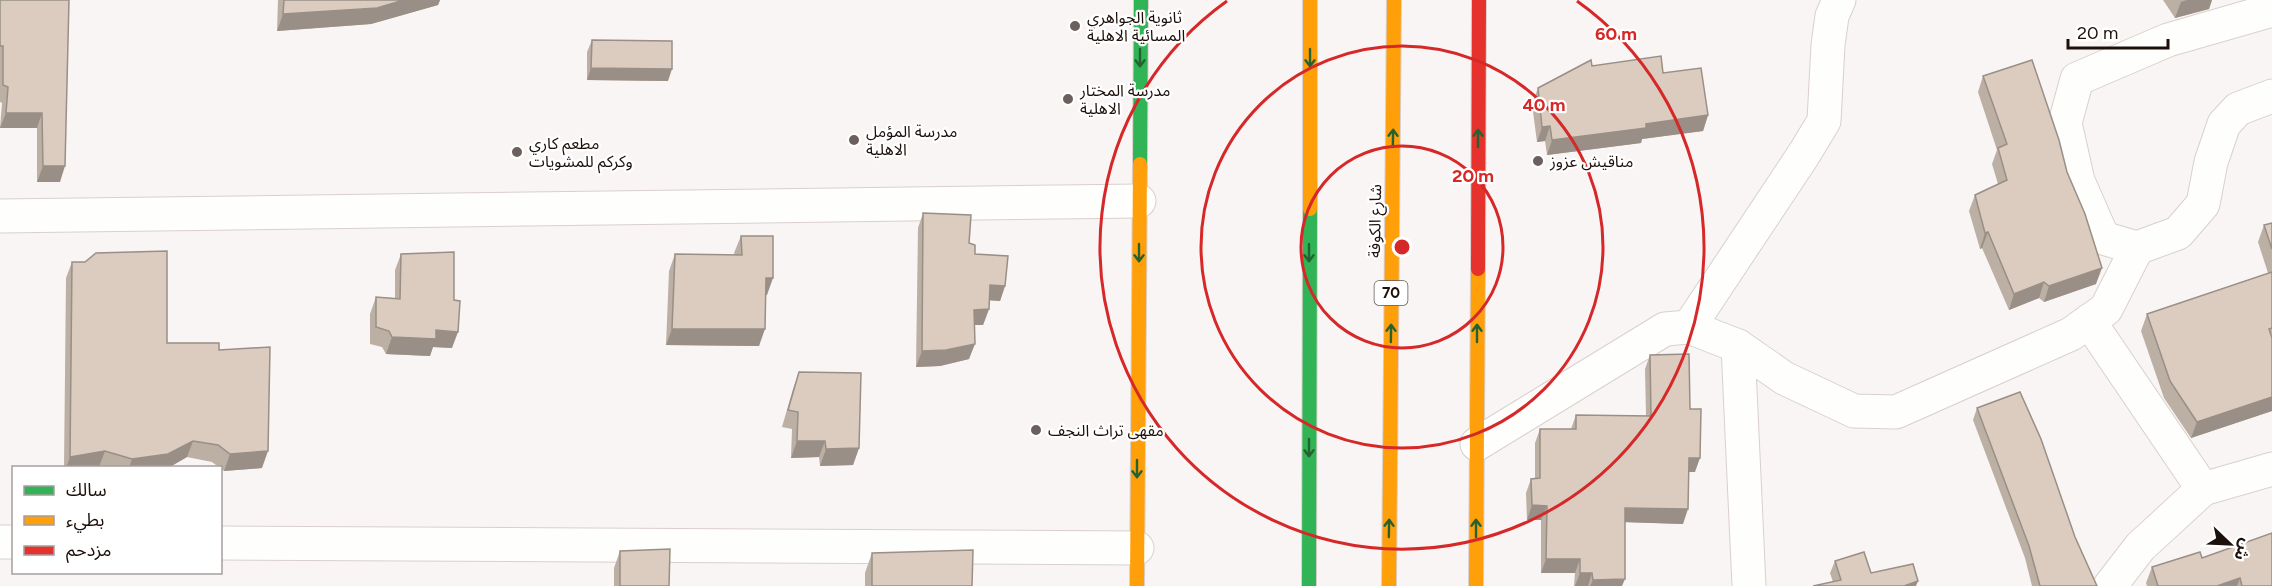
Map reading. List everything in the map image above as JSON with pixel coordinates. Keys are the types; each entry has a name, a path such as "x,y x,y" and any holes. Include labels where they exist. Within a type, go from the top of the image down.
{"main road":[{"path":"1137,586 1141,0"},
{"path":"1309,586 1310,0"},
{"name":"شارع الكوفة","path":"1389,586 1394,0"},
{"path":"1476,586 1479,0"}],"street":[{"path":"1689,327 1824,122 1828,45 1832,16 1839,0"},
{"path":"2272,10 2168,40 2077,79 2065,123 2078,181 2103,237 2137,248 2178,233 2203,204 2211,162 2224,124 2238,109 2272,96"},
{"path":"0,216 1139,201"},
{"path":"1477,444 1665,329 1689,327 1738,346 1784,378 1854,411 1896,412 2071,334 2106,309 2137,248"},
{"path":"2090,321 2203,489"},
{"path":"1738,346 1749,586"},
{"path":"2110,586 2140,547 2203,489 2272,469"},
{"path":"222,543 1137,549"}],"building":[{"path":"0,0 69,0 65,166 43,166 42,113 6,113 8,87 3,85"},
{"path":"284,0 404,0 377,8 283,14"},
{"path":"592,40 672,41 672,69 591,68"},
{"path":"1661,56 1663,73 1701,68 1708,115 1646,124 1646,128 1552,140 1550,126 1542,127 1538,88 1591,60 1592,66"},
{"path":"2032,60 2059,140 2067,172 2085,214 2102,268 2049,286 2044,282 2014,294 1988,232 1985,233 1975,195 2007,180 1998,148 2007,144 1983,76"},
{"path":"923,213 971,215 969,243 975,245 975,254 1008,256 1005,286 990,285 989,309 974,310 975,344 946,350 922,351"},
{"path":"2272,223 2272,249 2264,225"},
{"path":"741,236 773,236 773,278 766,278 765,329 672,329 675,254 742,255"},
{"path":"167,251 167,343 219,343 219,350 270,347 268,451 230,454 218,445 193,441 168,454 132,459 105,451 70,457 72,262 85,262 96,253"},
{"path":"454,252 454,300 460,301 458,332 436,330 436,339 392,337 389,331 376,327 376,297 400,299 401,254"},
{"path":"2272,272 2272,328 2269,329 2272,338 2272,397 2197,422 2170,381 2147,314"},
{"path":"1689,354 1690,409 1701,409 1700,458 1689,458 1688,509 1625,508 1625,579 1593,580 1592,573 1580,573 1580,559 1546,559 1547,506 1532,505 1531,479 1540,478 1540,429 1576,429 1576,415 1651,416 1650,355"},
{"path":"799,372 861,373 859,448 826,449 825,441 797,441 798,412 788,410"},
{"path":"2020,392 2041,439 2075,537 2097,586 2040,586 2029,546 1977,408"},
{"path":"2272,533 2272,586 2242,586 2240,578 2217,586 2158,586 2152,567 2200,552 2202,558"},
{"path":"670,549 669,586 620,586 620,551"},
{"path":"973,550 972,586 872,586 872,553"},
{"path":"1864,552 1871,573 1913,564 1918,581 1904,586 1813,586 1841,580 1835,561"}],"traffic: fast":[{"path":"1140,164 1141,0"},
{"path":"1309,586 1310,209"}],"traffic: slow":[{"path":"1310,0 1310,209"},
{"path":"1389,586 1394,0"},
{"path":"1137,586 1140,164"},
{"path":"1476,586 1478,269"}],"traffic: jam":[{"path":"1478,269 1479,0"}],"place":[{"name":"ثانوية الجواهري المسائية الاهلية","path":"1075,26"},
{"name":"مدرسة المختار الاهلية","path":"1068,99"},
{"name":"مدرسة المؤمل الاهلية","path":"854,140"},
{"name":"مطعم كاري وكركم للمشويات","path":"517,152"},
{"name":"مناقيش عزوز","path":"1538,161"},
{"name":"مقهى تراث النجف","path":"1036,430"}]}
